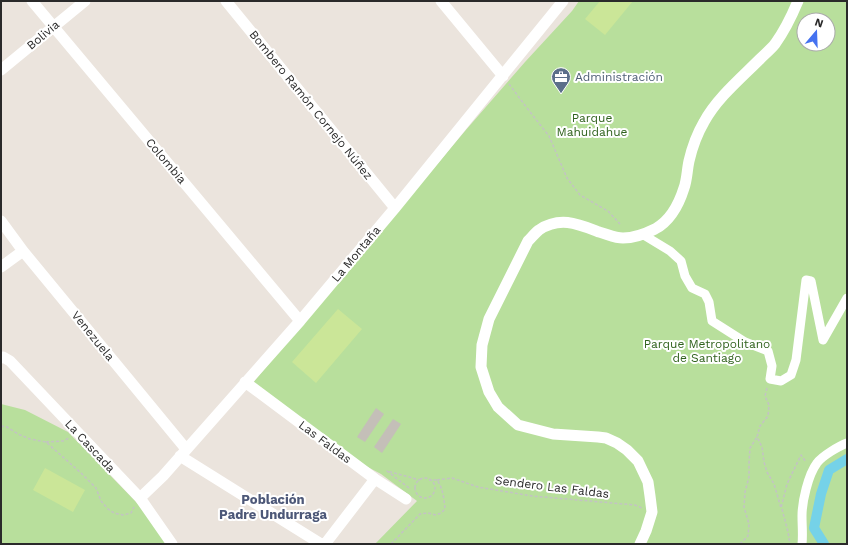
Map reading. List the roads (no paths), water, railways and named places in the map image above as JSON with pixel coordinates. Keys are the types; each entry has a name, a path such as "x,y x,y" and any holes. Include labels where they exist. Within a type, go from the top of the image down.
{"street":[{"name":"Colombia","path":"32,1 300,321"},
{"name":"Bolivia","path":"1,70 85,1"},
{"name":"Bombero Ramón Cornejo Núñez","path":"226,1 395,208"},
{"path":"441,1 503,76"},
{"name":"La Montaña","path":"140,498 155,484 300,321 395,208 563,1"},
{"path":"640,544 652,512 648,482 638,461 627,450 606,438 553,434 518,425 498,407 489,392 481,367 482,345 489,319 528,241 538,231 553,224 570,222 612,236 622,238 634,237 655,229 669,218 679,202 684,188 689,160 704,120 722,97 775,43 788,22 798,1"},
{"name":"Venezuela","path":"1,221 23,251 183,453 321,544"},
{"path":"642,234 670,251 681,261 685,276 692,288 705,294 709,302 712,321 745,342 768,351 772,366 770,379 781,382 791,375 796,360 806,280 811,281 823,340 847,298"},
{"path":"1,267 23,251"},
{"name":"La Cascada","path":"1,358 3,357 10,361 140,498 172,544"},
{"name":"Las Faldas","path":"245,382 375,479 406,499"},
{"path":"802,544 802,515 807,487 812,472 817,463 837,447 847,442"},
{"path":"325,544 375,479"}],"waterway":[{"path":"824,544 814,528 821,494 829,470 847,459"}],"place":[{"name":"Administración","path":"561,94"}],"district":[{"name":"Población Padre Undurraga","path":"273,506"}],"park label":[{"name":"Parque Mahuidahue","path":"592,125"},
{"name":"Parque Metropolitano de Santiago","path":"707,351"}]}
